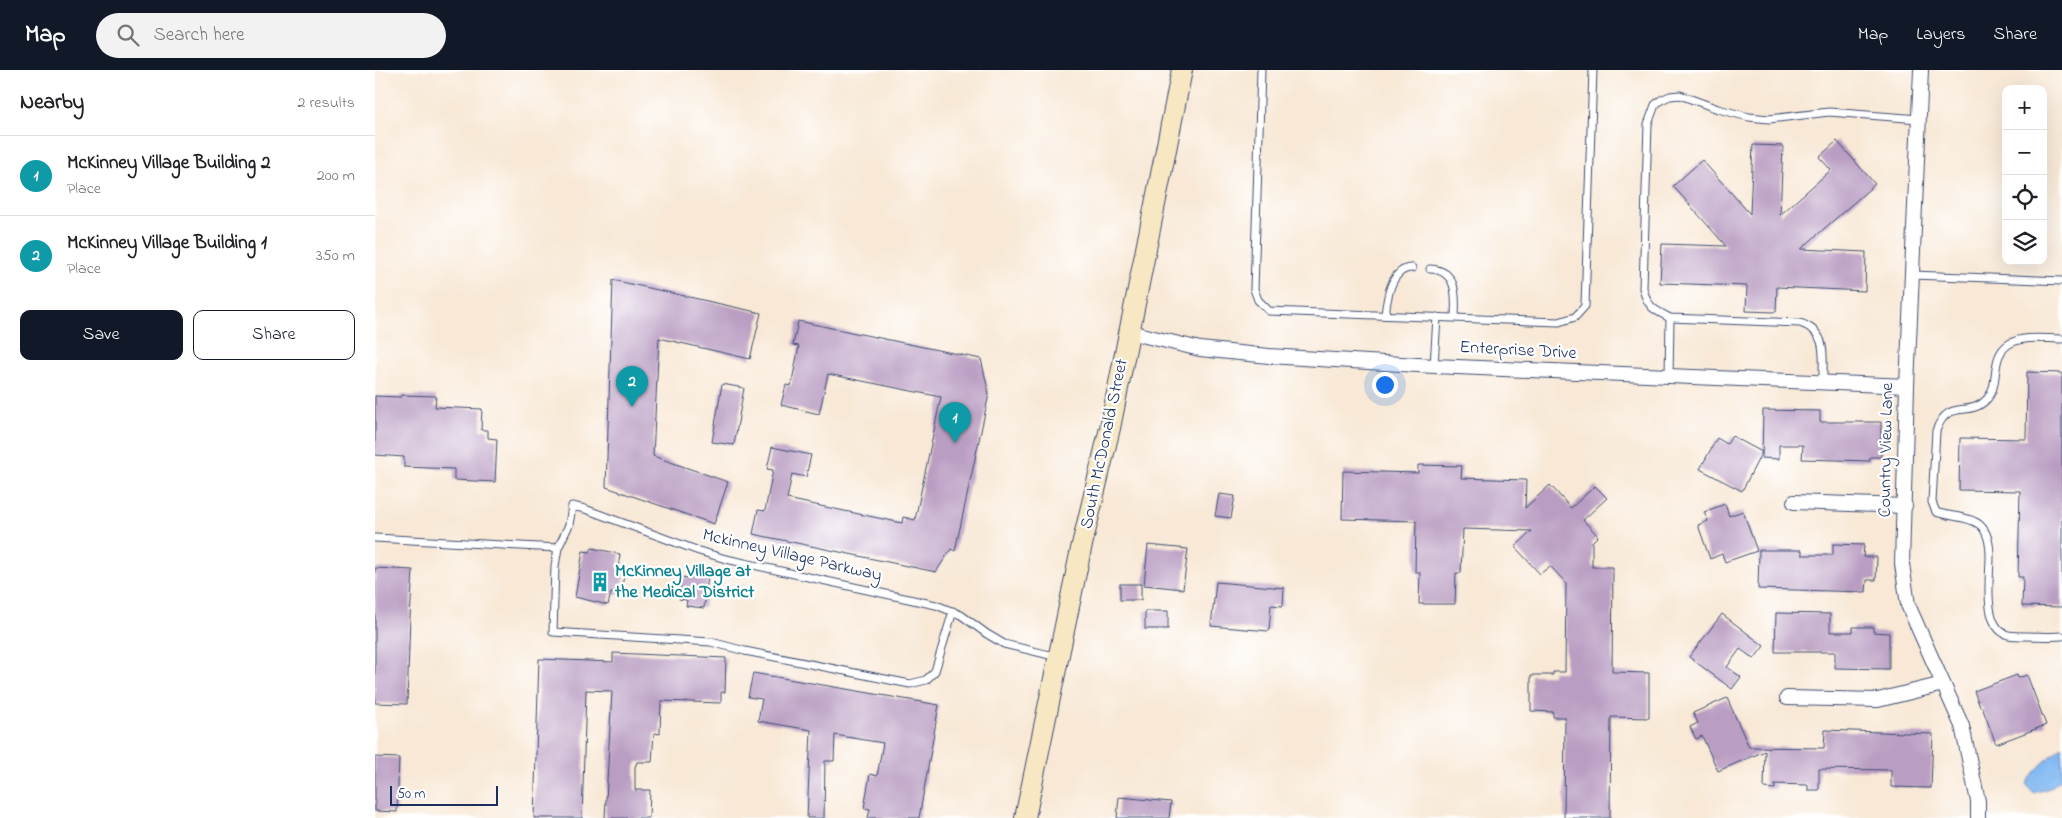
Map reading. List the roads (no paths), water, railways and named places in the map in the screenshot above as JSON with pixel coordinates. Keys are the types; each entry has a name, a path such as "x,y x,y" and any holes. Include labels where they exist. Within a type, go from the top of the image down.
{"main road":[{"name":"South McDonald Street","path":"1025,818 1129,332 1182,70"}],"street":[{"name":"Country View Lane","path":"1921,70 1907,386 1902,564 1908,605 1962,726 1979,802 1978,818"},
{"name":"Enterprise Drive","path":"1129,332 1200,349 1269,356 1435,366 1907,386"},
{"path":"1794,502 1905,506"},
{"path":"1787,698 1878,700 1943,684"}],"lane":[{"path":"1261,70 1254,282 1258,300 1269,311 1559,322 1575,317 1585,306 1593,70"},
{"path":"1823,383 1822,344 1819,334 1811,327 1800,324 1670,318 1657,311 1646,300 1643,288 1648,124 1655,105 1670,96 1680,95 1718,109 1749,117 1769,119 1829,112 1919,119"},
{"path":"1385,315 1392,283 1398,274 1406,268 1412,268"},
{"path":"1430,269 1446,274 1453,283 1456,293 1455,318"},
{"path":"1913,276 2062,281"},
{"path":"1435,366 1437,317"},
{"path":"1669,377 1670,318"},
{"path":"2062,339 2019,340 2009,344 2001,352 1996,362 1992,392 1987,399 1971,409 1945,413 1936,431 1932,502 1936,512 1950,517 1967,519 1980,525 1988,535 1990,550 1990,608 1993,621 1999,631 2009,635 2062,636"},
{"name":"Mckinney Village Parkway","path":"558,548 569,525 572,506 726,559 923,602 953,611 1004,644 1058,657"},
{"path":"375,538 558,548 555,566 553,632 711,642 745,651 910,684 926,680 935,671 953,611"}],"water":[{"path":"2062,746 2062,778 2050,788 2033,793 2027,785 2031,776"}],"place":[{"name":"McKinney Village Building 1","path":"632,407"},
{"name":"McKinney Village Building 2","path":"955,443"},
{"name":"McKinney Village at the Medical District","path":"600,582"}]}
